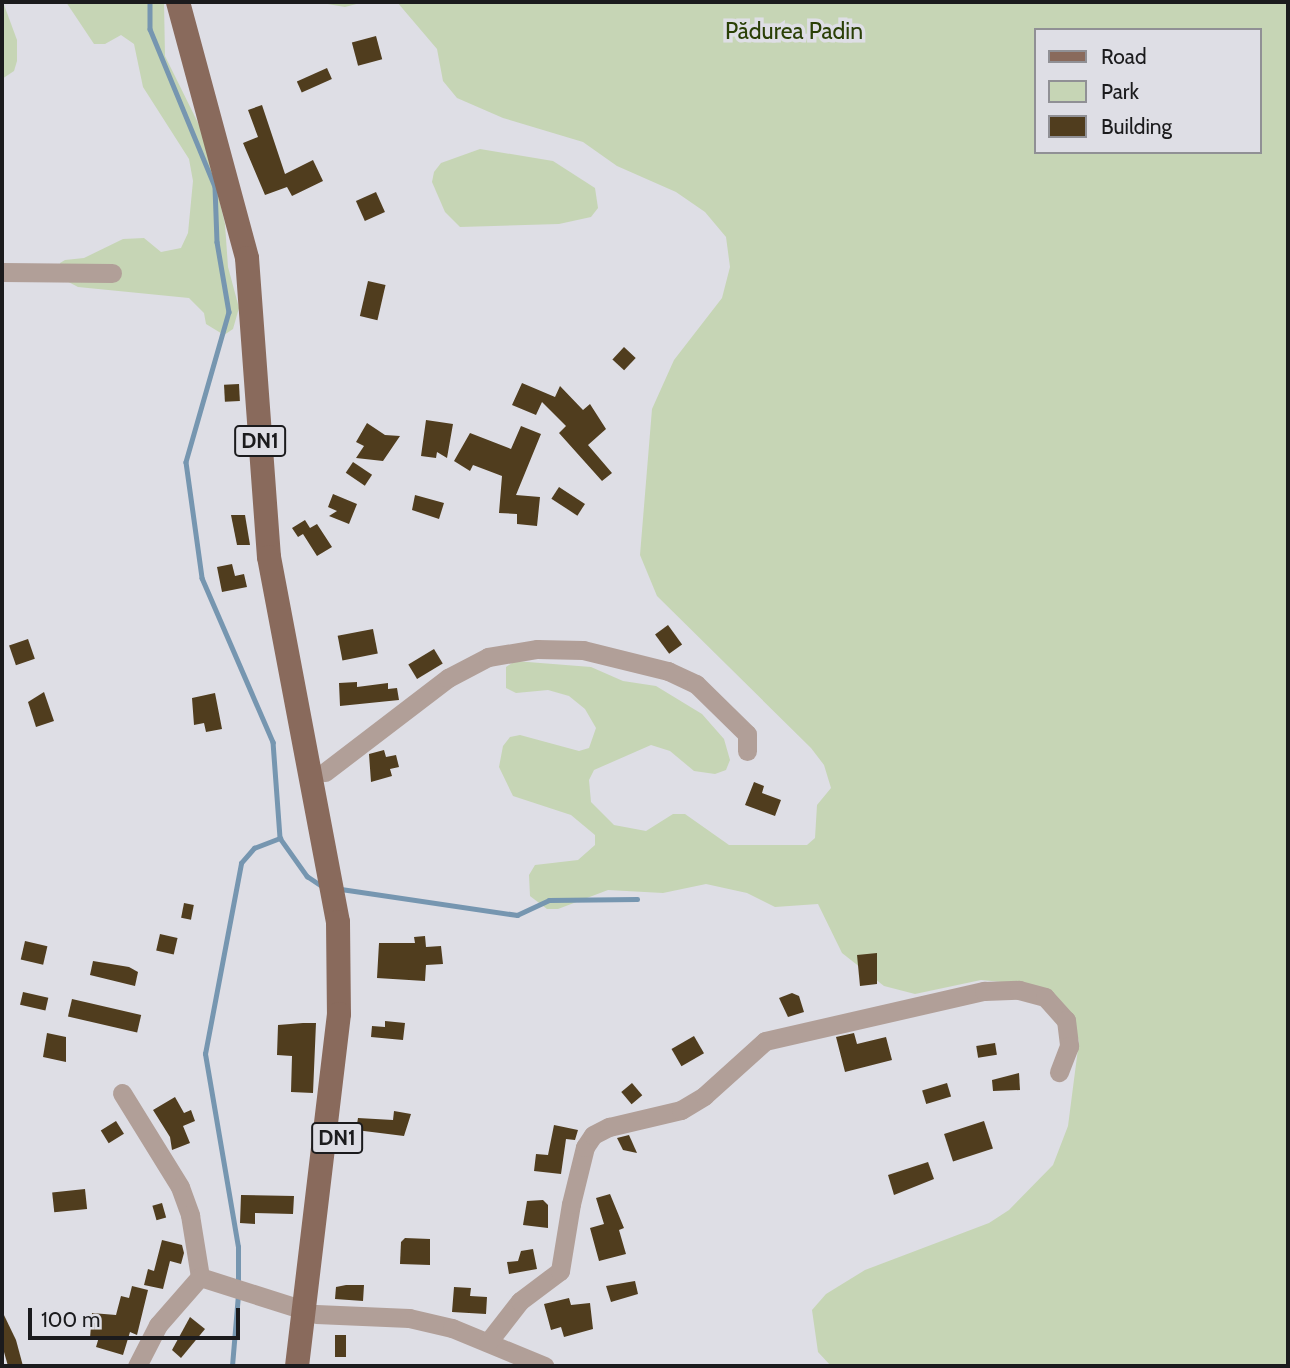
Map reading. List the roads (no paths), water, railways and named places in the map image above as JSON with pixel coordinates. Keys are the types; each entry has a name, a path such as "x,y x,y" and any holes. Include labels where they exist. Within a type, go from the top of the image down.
{"main road":[{"name":"DN1","path":"177,2 247,258 269,556 339,882"},
{"name":"DN1","path":"191,2 259,256 284,573 325,772 343,909 352,1014 310,1312 297,1366"},
{"name":"DN1","path":"310,1312 310,1366"}],"street":[{"path":"2,272 112,273"},
{"path":"325,772 448,678 488,657 537,649 583,650 667,670 696,684 747,734 747,751"},
{"path":"488,1342 520,1301 559,1271 582,1158 593,1135 609,1126 681,1110 704,1096 765,1041 985,991 1019,990 1045,997 1066,1020 1069,1046 1059,1072"},
{"path":"122,1093 180,1187 190,1215 200,1276 158,1325 137,1366"},
{"path":"200,1276 310,1312 409,1318 488,1342 544,1366"}],"waterway":[{"path":"150,2 150,29 215,187 217,242 229,312 186,462 202,578 273,742 280,838 307,876 322,886"},
{"path":"238,1282 238,1247 205,1054 241,863 254,848 280,838"},
{"path":"341,889 517,915 549,900 637,899"},
{"path":"232,1366 238,1294"}],"park label":[{"name":"Pădurea Padin","path":"794,31"}]}
